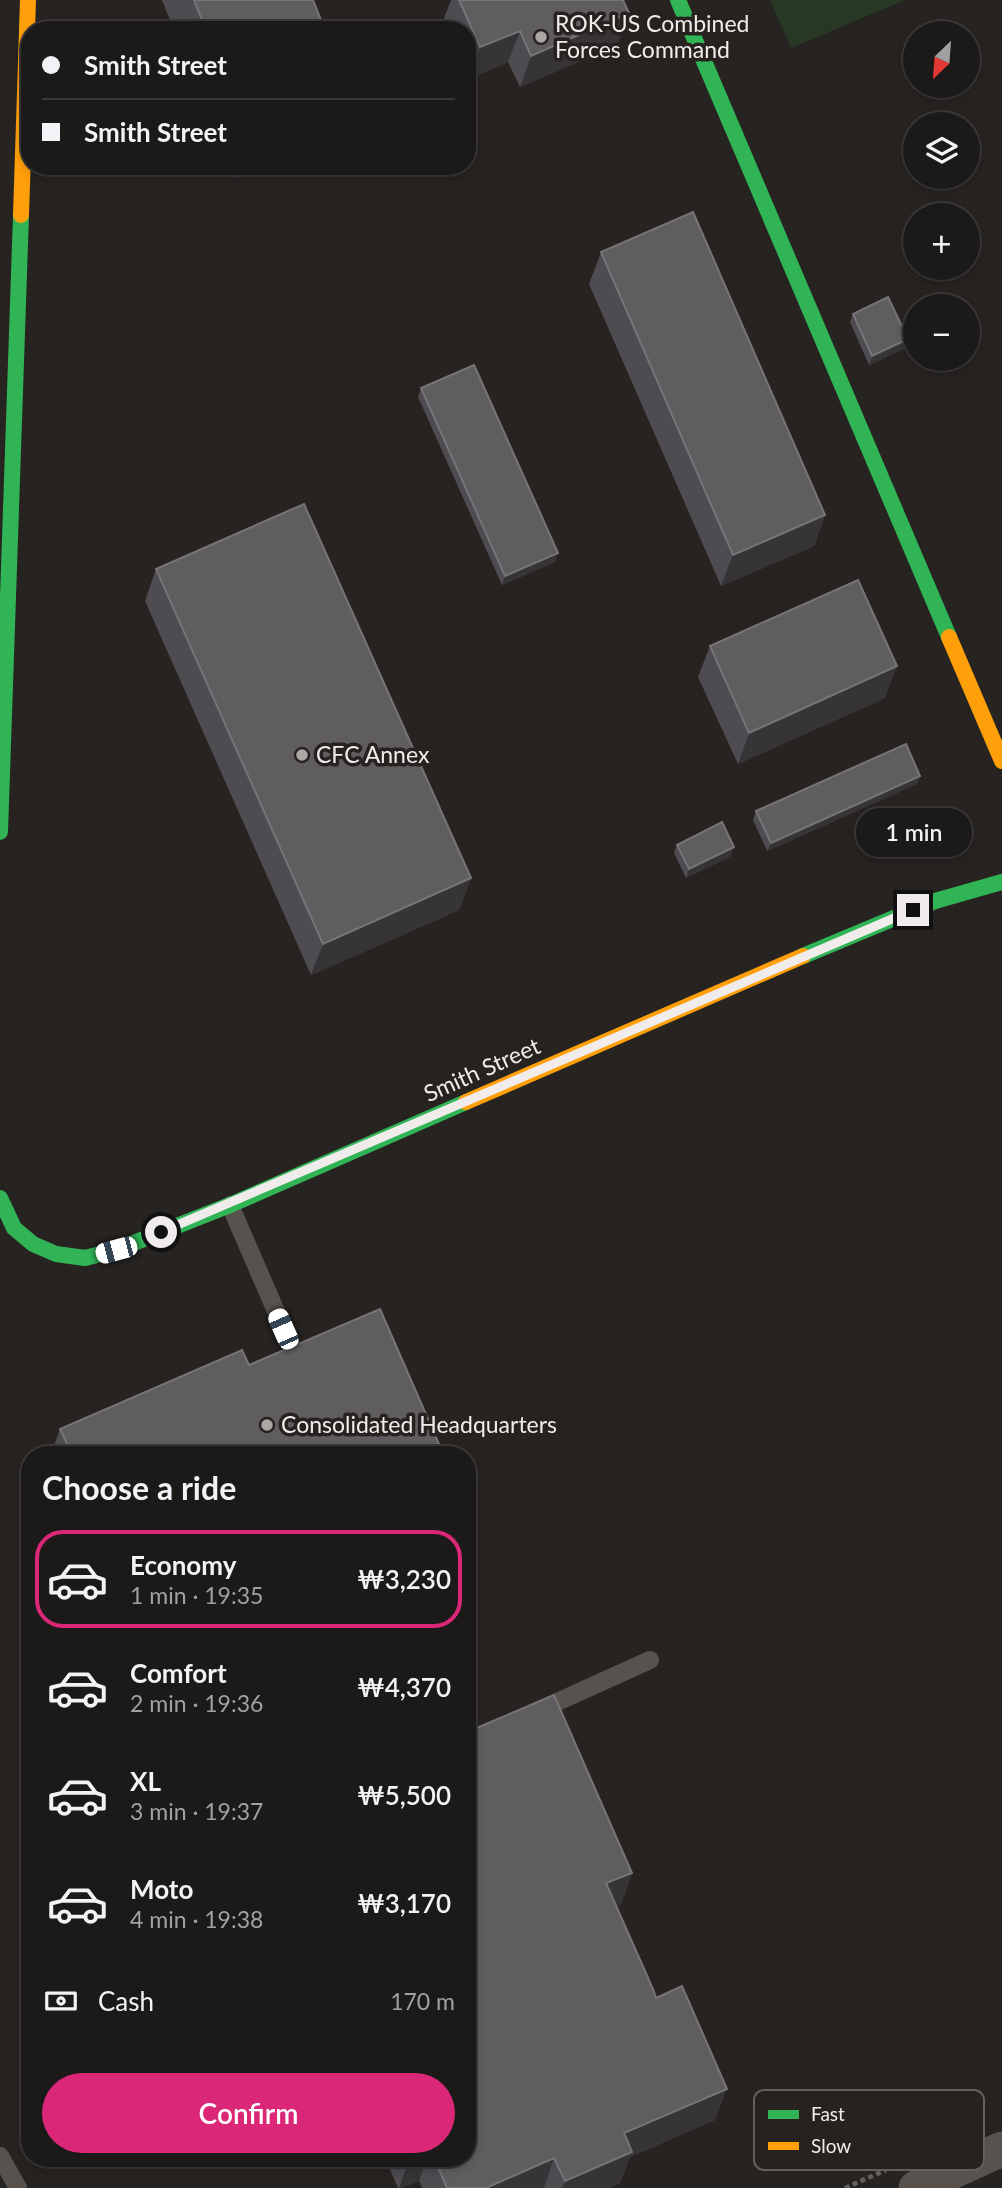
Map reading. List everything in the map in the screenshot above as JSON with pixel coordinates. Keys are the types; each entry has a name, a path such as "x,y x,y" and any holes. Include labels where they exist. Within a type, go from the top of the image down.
{"street":[{"path":"27,21 28,0"},
{"path":"678,0 1002,761"},
{"path":"0,832 22,175"},
{"name":"Smith Street","path":"0,1198 14,1228 33,1244 56,1254 85,1258 116,1250 230,1205 856,933 935,901 1002,882"},
{"path":"984,2157 1002,2149"},
{"path":"916,2188 956,2170"}],"lane":[{"path":"230,1205 301,1369"},
{"path":"517,1719 650,1660"},
{"path":"0,2156 18,2188"}],"green space":[{"path":"770,0 905,0 791,48"}],"building":[{"path":"194,0 313,0 321,21 202,21"},
{"path":"459,0 623,0 629,13 531,56 520,31 480,47 476,38 476,21 468,21"},
{"path":"693,212 825,515 733,555 601,252"},
{"path":"888,297 903,328 903,341 872,356 853,314"},
{"path":"474,365 558,553 505,576 421,388"},
{"name":"CFC Annex","path":"304,504 471,878 323,944 156,569"},
{"path":"858,580 897,666 749,733 710,646"},
{"path":"906,744 920,776 771,843 756,811"},
{"path":"722,822 734,847 689,869 677,845"},
{"name":"Consolidated Headquarters","path":"380,1309 440,1446 68,1446 60,1429 242,1350 249,1365"},
{"path":"554,1695 632,1873 606,1883 656,1998 682,1986 727,2089 624,2133 632,2152 565,2181 554,2158 486,2188 447,2188 438,2167 476,2167 476,1728"}],"traffic: fast":[{"path":"678,0 949,637"},
{"path":"0,832 21,215"},
{"path":"803,956 935,901 1002,882"},
{"path":"0,1198 14,1228 33,1244 56,1254 85,1258 116,1250 230,1205 466,1102"}],"traffic: slow":[{"path":"27,21 28,0"},
{"path":"21,215 22,175"},
{"path":"949,637 1002,761"},
{"path":"466,1102 803,956"}],"place":[{"name":"ROK-US Combined Forces Command","path":"541,37"},
{"name":"CFC Annex","path":"302,755"},
{"name":"Consolidated Headquarters","path":"267,1425"}],"route":[{"path":"161,1232 230,1205 913,910"}]}
